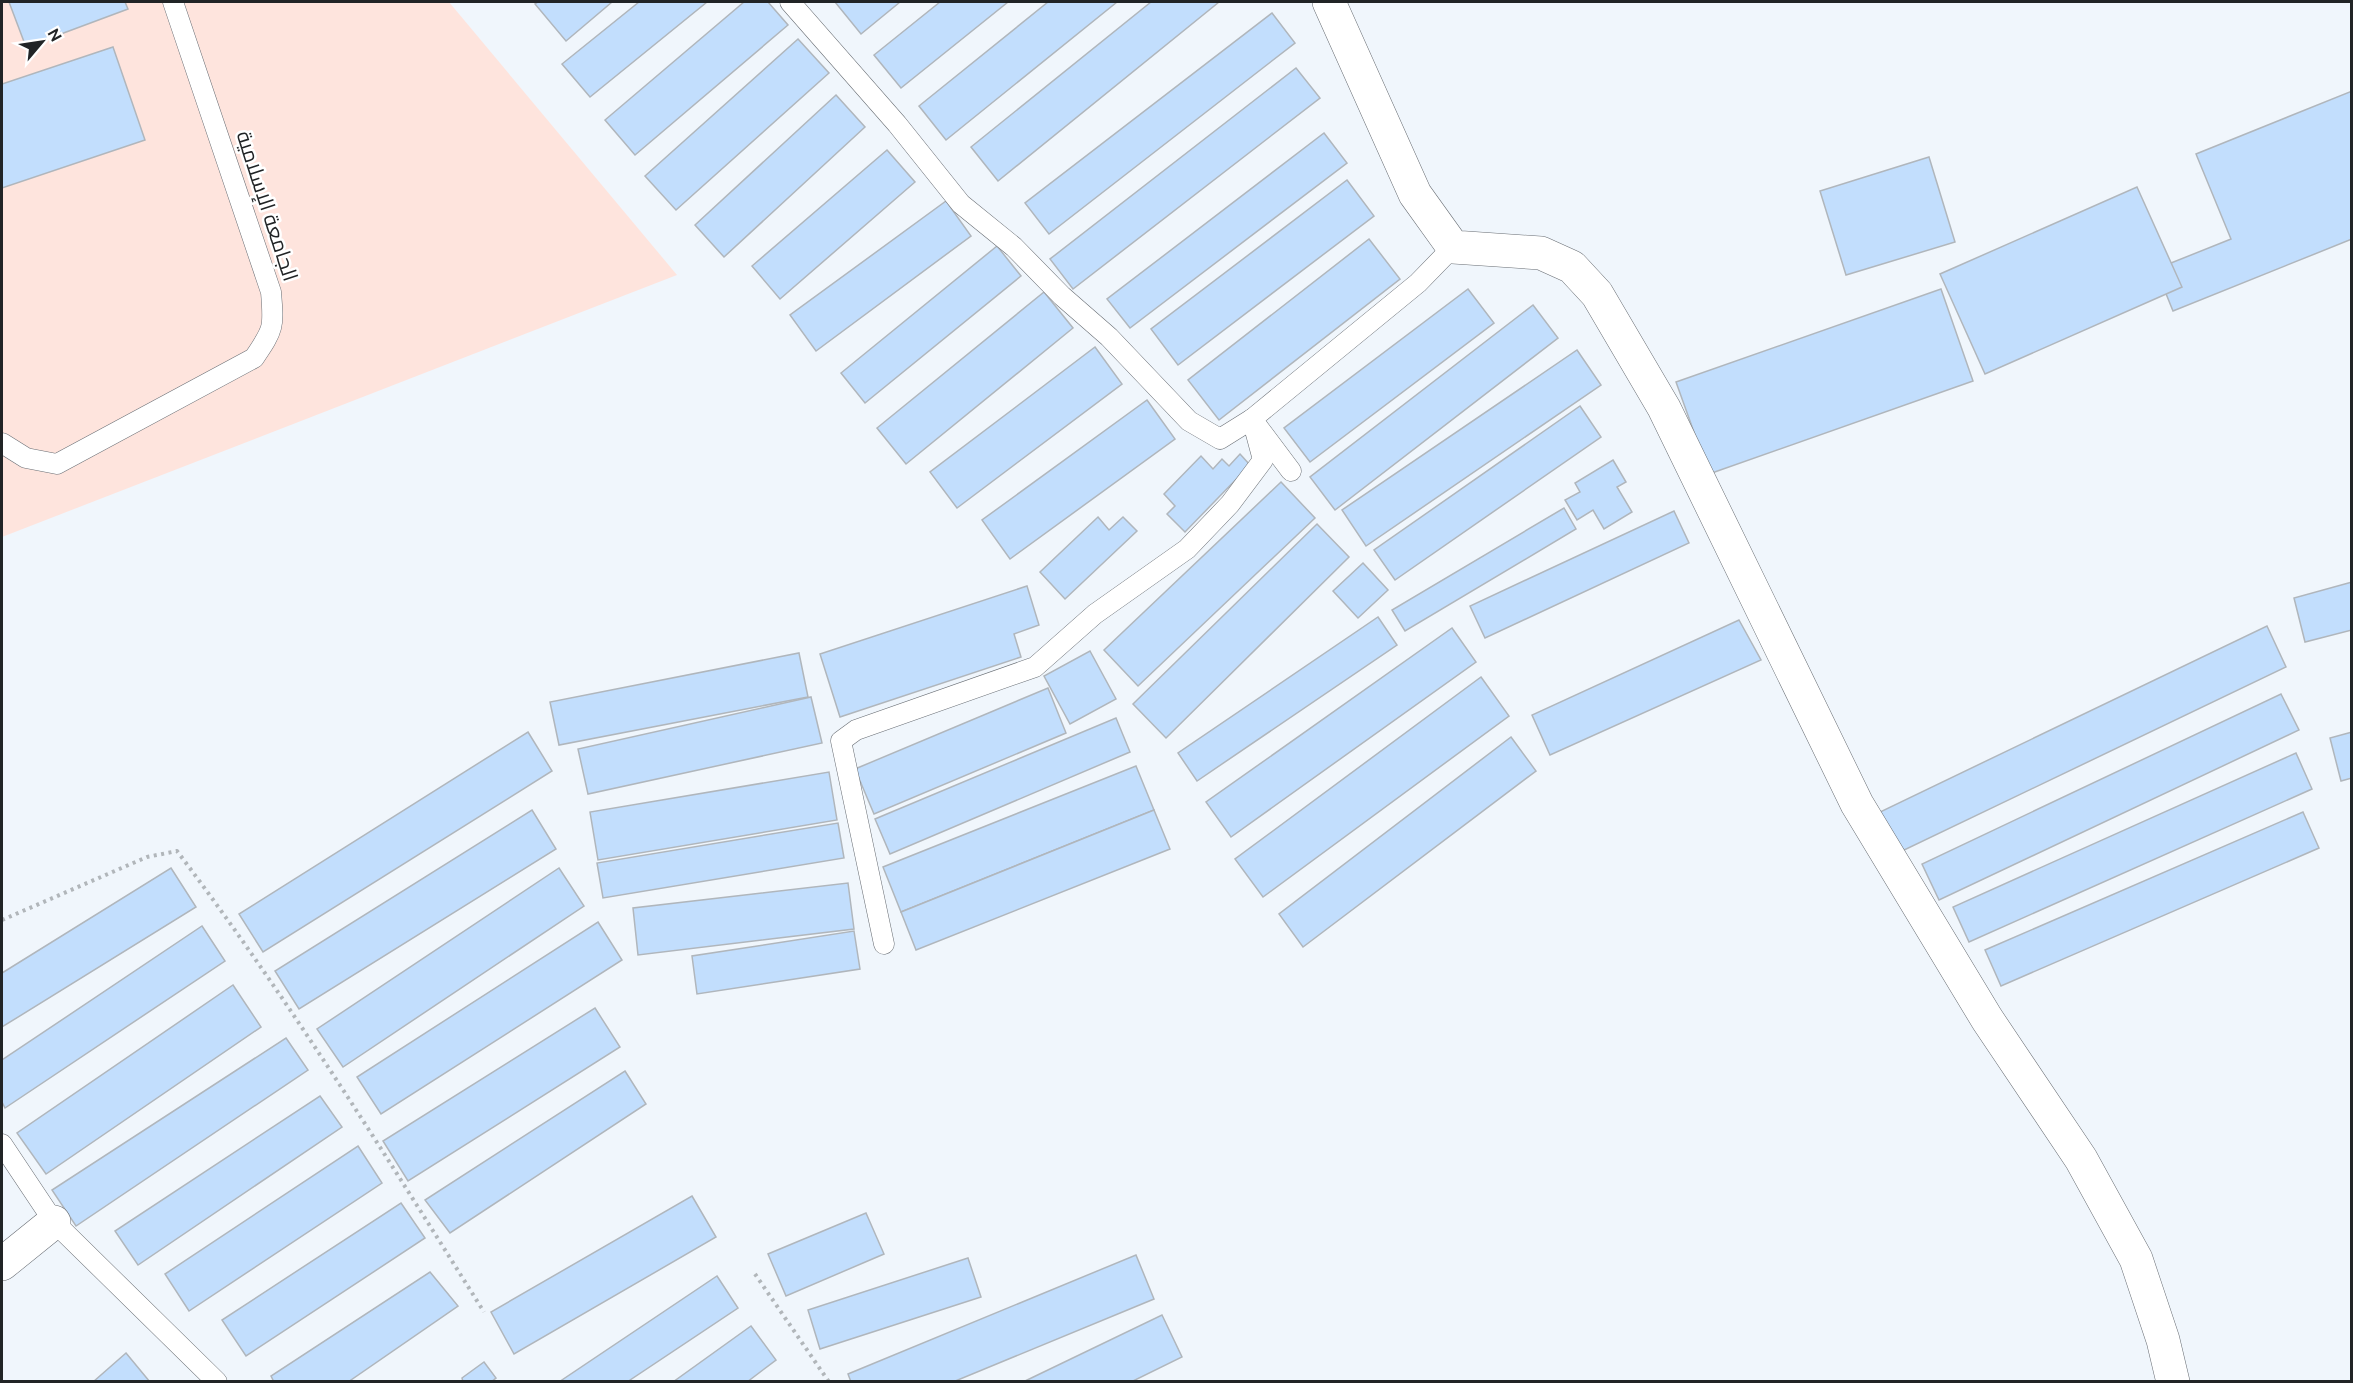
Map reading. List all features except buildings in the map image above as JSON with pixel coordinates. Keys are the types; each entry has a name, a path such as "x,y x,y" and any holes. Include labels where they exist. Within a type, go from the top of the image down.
{"street":[{"path":"1329,2 1415,194 1453,247 1541,253 1572,267 1597,294 1664,408 1857,804 1987,1019 2081,1159 2136,1259 2163,1340 2173,1382"},
{"path":"2,1264 54,1222"}],"lane":[{"name":"الجامعة الإسلامية","path":"2,443 26,458 57,464 254,358 274,323 271,292 173,2"},
{"path":"790,2 897,124 961,204 1014,247 1062,296 1108,337 1189,421 1220,439 1252,419 1418,283 1453,247"},
{"path":"1252,419 1291,471"},
{"path":"884,944 841,741 856,730 1035,667 1095,614 1186,549 1230,504 1263,459 1252,419"},
{"path":"2,1144 54,1222 217,1382"}],"path":[{"path":"2,921 147,857 177,851 252,953 418,1206 484,1312"},
{"path":"755,1275 829,1382"}],"shaded area":[{"path":"2,2 449,2 677,275 2,537"}]}
